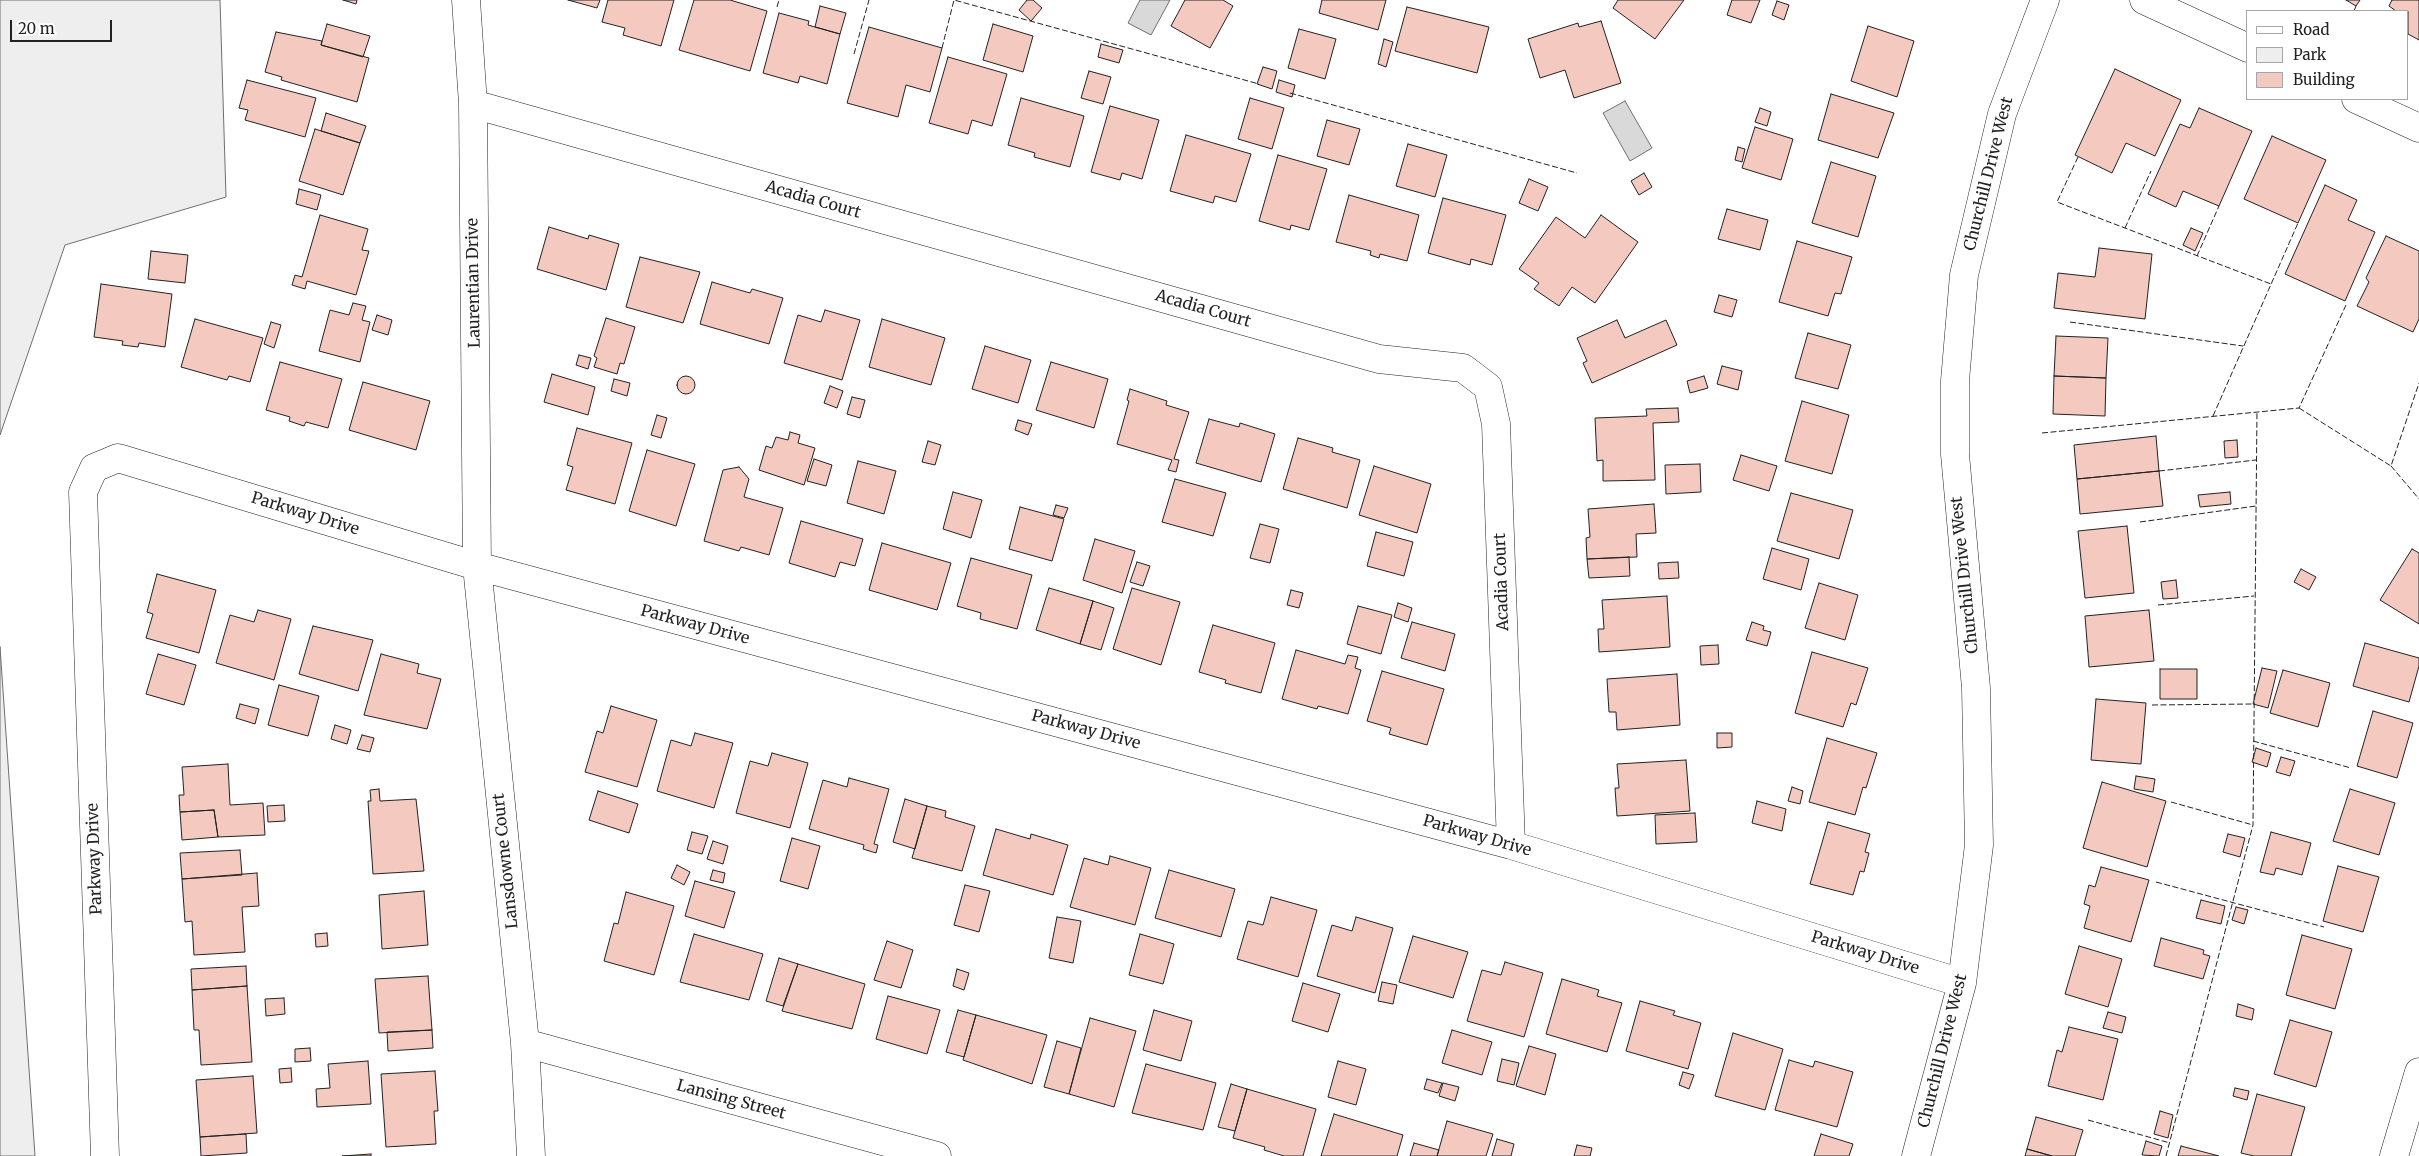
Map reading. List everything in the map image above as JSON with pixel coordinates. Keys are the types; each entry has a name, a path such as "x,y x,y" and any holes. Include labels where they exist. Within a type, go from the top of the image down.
{"street":[{"name":"Laurentian Drive","path":"466,0 473,104 477,566"},
{"name":"Churchill Drive West","path":"1916,1156 1962,983 1979,845 1976,688 1954,454 1955,380 1964,275 2002,114 2046,0"},
{"path":"2144,0 2246,47"},
{"path":"2358,100 2419,128"},
{"name":"Acadia Court","path":"473,104 1379,359 1463,368 1488,388 1496,424 1512,845"},
{"name":"Parkway Drive","path":"105,1156 83,492 94,468 118,458 477,566 1512,845 1962,983"},
{"name":"Lansdowne Court","path":"477,566 525,1044 531,1156"},
{"name":"Lansing Street","path":"525,1044 937,1156"},
{"path":"2394,1156 2419,1072"}],"green space":[{"path":"0,0 220,0 226,197 65,245 0,435"},
{"path":"0,647 35,1156 0,1156"}],"shaded area":[{"path":"1140,0 1170,0 1151,35 1128,23"},
{"path":"1625,101 1652,148 1630,161 1603,113"}],"building":[{"path":"343,0 357,0 356,4"},
{"path":"568,0 600,0 597,8"},
{"path":"608,0 674,0 661,46 623,35 625,28 602,22"},
{"path":"694,0 730,0 767,11 750,71 679,50"},
{"path":"1027,0 1033,0 1042,8 1031,21 1019,10"},
{"path":"1185,0 1223,0 1233,6 1210,48 1171,26"},
{"path":"1322,0 1386,0 1378,30 1319,13"},
{"path":"1618,0 1684,0 1655,39 1613,8"},
{"path":"1732,0 1760,0 1751,23 1727,15"},
{"path":"2346,0 2360,0 2356,6"},
{"path":"2392,0 2419,0 2419,40 2409,35 2409,10 2395,10 2389,6"},
{"path":"1777,1 1789,5 1784,20 1772,15"},
{"path":"820,6 846,13 840,34 815,27"},
{"path":"1407,7 1489,27 1477,73 1395,51"},
{"path":"779,13 809,21 808,25 840,34 827,84 800,76 798,83 763,73"},
{"path":"1601,21 1621,83 1574,98 1565,70 1540,78 1528,39 1578,23 1579,27"},
{"path":"327,24 370,36 363,57 321,45"},
{"path":"993,24 1033,36 1023,72 983,60"},
{"path":"1868,26 1914,41 1897,97 1851,81"},
{"path":"869,27 942,48 930,92 906,85 898,117 847,103"},
{"path":"1299,29 1336,39 1325,79 1288,68"},
{"path":"276,32 322,41 321,45 369,58 357,102 281,80 282,77 265,72"},
{"path":"1384,39 1393,42 1386,67 1378,64"},
{"path":"1101,44 1123,50 1119,63 1098,57"},
{"path":"948,57 1007,74 992,126 972,120 968,134 929,123"},
{"path":"1263,67 1277,71 1272,89 1257,84"},
{"path":"2115,69 2181,100 2155,156 2126,143 2112,173 2075,155"},
{"path":"1089,71 1111,77 1103,104 1081,98"},
{"path":"247,80 316,98 305,137 245,120 248,110 239,108"},
{"path":"1279,80 1295,85 1292,97 1276,92"},
{"path":"1831,94 1894,113 1878,158 1818,140"},
{"path":"1021,98 1084,116 1070,167 1034,157 1035,153 1008,145"},
{"path":"1250,98 1284,108 1272,149 1238,139"},
{"path":"1110,106 1159,120 1142,179 1122,173 1120,180 1091,172"},
{"path":"1760,108 1771,112 1767,126 1755,122"},
{"path":"2199,108 2252,131 2219,206 2183,191 2176,207 2148,194 2180,124 2190,128"},
{"path":"326,113 366,126 360,143 321,131"},
{"path":"1327,120 1360,129 1349,165 1317,156"},
{"path":"1755,127 1793,139 1781,180 1742,168"},
{"path":"315,129 360,143 343,195 299,181"},
{"path":"1186,135 1251,154 1236,202 1215,196 1213,203 1170,191"},
{"path":"2272,136 2326,160 2298,223 2244,199"},
{"path":"1408,144 1447,155 1435,197 1396,186"},
{"path":"1738,147 1745,149 1742,162 1735,160"},
{"path":"1278,155 1327,169 1309,230 1291,225 1290,230 1259,221"},
{"path":"1831,162 1876,176 1858,237 1812,223"},
{"path":"1644,173 1652,187 1639,195 1631,181"},
{"path":"1529,179 1548,187 1538,211 1519,203"},
{"path":"2325,185 2357,200 2348,220 2375,232 2345,301 2285,274"},
{"path":"299,189 321,195 317,210 296,204"},
{"path":"1349,195 1419,215 1407,261 1380,254 1379,258 1370,255 1371,251 1336,242"},
{"path":"1443,198 1506,215 1492,265 1471,259 1470,265 1428,253"},
{"path":"1727,209 1768,220 1760,250 1718,239"},
{"path":"320,215 368,229 362,250 369,251 356,295 307,281 305,289 292,285 295,275 302,277"},
{"path":"1601,215 1638,242 1595,303 1572,287 1559,306 1534,289 1539,283 1519,269 1556,217 1585,238"},
{"path":"549,227 588,239 589,235 619,244 606,290 537,269"},
{"path":"2191,228 2203,233 2195,251 2183,245"},
{"path":"2386,236 2419,251 2419,319 2413,332 2357,306 2369,282 2366,278"},
{"path":"1797,241 1852,257 1841,294 1835,293 1828,316 1779,302"},
{"path":"2099,248 2152,254 2145,319 2054,308 2058,273 2095,277"},
{"path":"151,251 188,255 185,283 148,279"},
{"path":"640,257 700,272 683,323 626,307"},
{"path":"712,282 750,293 752,289 783,298 769,344 700,324"},
{"path":"101,284 172,294 165,347 139,343 138,347 122,345 123,341 94,337"},
{"path":"1719,295 1737,300 1732,317 1714,312"},
{"path":"353,303 366,306 362,320 370,322 360,362 319,351 330,310 349,315"},
{"path":"825,310 860,320 842,380 784,363 798,315 821,322"},
{"path":"377,315 392,320 388,335 372,330"},
{"path":"606,318 635,327 624,364 620,363 617,374 594,367 597,358 594,356"},
{"path":"195,319 263,338 250,382 229,376 227,380 181,367"},
{"path":"882,319 945,338 931,385 869,367"},
{"path":"1617,320 1625,338 1666,320 1677,345 1592,383 1583,363 1587,361 1577,338"},
{"path":"271,322 281,325 274,348 264,344"},
{"path":"1808,333 1851,345 1838,389 1795,378"},
{"path":"2056,336 2108,338 2106,378 2054,376"},
{"path":"985,346 1031,360 1018,403 972,389"},
{"path":"579,355 591,358 588,369 576,365"},
{"path":"280,362 342,379 328,428 306,422 304,426 289,421 290,417 266,410"},
{"path":"1051,362 1108,379 1094,428 1036,410"},
{"path":"1722,366 1742,371 1738,390 1717,384"},
{"path":"552,374 595,387 588,415 544,402"},
{"path":"682,376 690,376 695,381 693,392 682,394 677,389 677,381"},
{"path":"1704,376 1708,388 1690,393 1687,381"},
{"path":"2054,376 2106,378 2105,416 2053,414"},
{"path":"614,379 630,383 627,396 611,391"},
{"path":"363,382 430,401 416,450 349,430"},
{"path":"830,386 843,391 837,408 824,403"},
{"path":"1130,389 1167,401 1166,405 1189,412 1174,459 1179,460 1176,472 1168,470 1172,460 1117,444 1129,401 1127,400"},
{"path":"852,397 865,400 860,418 847,414"},
{"path":"1802,401 1849,415 1832,474 1785,461"},
{"path":"1678,408 1679,422 1653,423 1655,480 1603,481 1603,460 1597,461 1595,418 1647,416 1646,409"},
{"path":"657,415 667,418 661,438 651,435"},
{"path":"1209,419 1239,427 1240,423 1275,434 1261,482 1196,463"},
{"path":"1018,420 1032,424 1028,435 1015,430"},
{"path":"577,428 632,443 615,504 566,490 573,467 567,465"},
{"path":"790,432 800,435 798,443 815,448 804,485 759,470 766,446 772,448 776,437 788,440"},
{"path":"2156,436 2159,471 2077,479 2074,445"},
{"path":"1298,438 1333,448 1332,452 1360,460 1347,508 1283,489"},
{"path":"2237,440 2238,457 2225,458 2224,441"},
{"path":"928,441 941,445 935,465 922,462"},
{"path":"647,450 695,464 676,526 629,511"},
{"path":"1741,455 1777,466 1769,491 1733,480"},
{"path":"814,459 832,465 826,486 807,481"},
{"path":"858,461 896,471 884,514 847,503"},
{"path":"1700,464 1701,492 1666,494 1665,465"},
{"path":"1374,466 1431,484 1417,533 1359,515"},
{"path":"739,467 749,479 744,497 783,508 769,555 741,547 739,551 704,541 723,470"},
{"path":"2159,471 2163,506 2080,514 2077,479"},
{"path":"1175,479 1226,493 1213,536 1162,522"},
{"path":"953,492 982,500 971,538 943,529"},
{"path":"2230,492 2231,504 2200,507 2198,495"},
{"path":"1791,493 1853,510 1839,559 1777,541"},
{"path":"1654,504 1656,533 1636,534 1637,557 1587,559 1586,538 1590,537 1588,509"},
{"path":"1056,505 1068,508 1064,518 1053,515"},
{"path":"1020,507 1064,519 1052,561 1009,549"},
{"path":"801,521 863,539 855,566 840,562 835,577 789,563"},
{"path":"1260,524 1279,529 1270,563 1250,558"},
{"path":"2127,526 2134,593 2085,598 2078,531"},
{"path":"1376,532 1413,542 1404,576 1367,566"},
{"path":"1095,539 1135,551 1122,593 1083,580"},
{"path":"882,543 951,563 937,610 869,590"},
{"path":"1772,548 1809,559 1801,590 1763,579"},
{"path":"2412,549 2419,553 2419,624 2380,600"},
{"path":"1629,557 1630,576 1589,578 1587,559"},
{"path":"971,558 1032,575 1017,629 980,619 981,613 957,606"},
{"path":"1137,562 1150,566 1143,586 1130,582"},
{"path":"1678,562 1679,578 1659,579 1658,563"},
{"path":"2301,569 2316,577 2309,590 2294,582"},
{"path":"157,574 216,590 199,653 146,638 153,614 147,612"},
{"path":"2176,580 2178,598 2163,599 2161,582"},
{"path":"1819,583 1858,595 1845,640 1805,628"},
{"path":"1049,588 1093,601 1080,644 1036,630"},
{"path":"1132,588 1180,602 1161,665 1113,649"},
{"path":"1291,590 1303,593 1299,608 1287,605"},
{"path":"1667,596 1670,647 1599,652 1598,629 1604,629 1602,600"},
{"path":"1093,601 1114,608 1101,650 1080,644"},
{"path":"1398,603 1412,608 1408,622 1394,617"},
{"path":"1358,606 1392,615 1381,654 1347,644"},
{"path":"258,610 291,619 274,680 216,663 230,615 254,622"},
{"path":"2149,610 2154,661 2089,667 2085,616"},
{"path":"1412,622 1455,634 1445,671 1401,658"},
{"path":"1752,622 1764,626 1763,630 1771,632 1767,646 1746,640"},
{"path":"1213,625 1275,643 1261,693 1225,683 1226,680 1199,672"},
{"path":"313,626 373,640 358,691 299,674"},
{"path":"2365,643 2419,658 2419,666 2409,702 2353,686"},
{"path":"1718,645 1719,664 1701,665 1700,646"},
{"path":"1296,650 1345,664 1348,655 1358,657 1355,668 1361,670 1348,714 1318,706 1317,709 1282,699"},
{"path":"1812,652 1868,668 1856,705 1851,703 1843,727 1795,713"},
{"path":"158,654 196,665 184,705 146,694"},
{"path":"381,654 419,664 417,673 441,679 427,729 364,715"},
{"path":"2262,668 2277,671 2268,708 2253,704"},
{"path":"2160,669 2197,669 2197,699 2160,699"},
{"path":"2283,670 2330,683 2318,727 2270,713"},
{"path":"1382,671 1444,689 1427,745 1389,734 1391,728 1367,721"},
{"path":"1677,674 1680,725 1617,730 1616,712 1609,712 1607,679"},
{"path":"279,685 319,696 308,736 268,725"},
{"path":"2096,699 2146,703 2141,764 2091,760"},
{"path":"240,704 259,709 255,724 236,718"},
{"path":"611,706 657,720 637,787 585,772 597,731 603,733"},
{"path":"2373,711 2413,723 2397,778 2357,766"},
{"path":"335,725 351,730 347,744 331,739"},
{"path":"695,733 733,743 714,808 657,791 671,740 691,746"},
{"path":"1717,733 1732,733 1732,747 1717,748"},
{"path":"362,735 374,738 370,752 357,749"},
{"path":"1827,738 1877,753 1866,788 1863,787 1855,815 1809,802"},
{"path":"2256,748 2271,753 2267,767 2252,762"},
{"path":"772,753 808,763 790,828 736,813 750,761 768,766"},
{"path":"2281,757 2295,761 2290,776 2276,772"},
{"path":"1686,760 1690,811 1617,816 1615,788 1619,788 1617,764"},
{"path":"228,764 230,805 263,803 265,835 218,837 214,810 180,812 179,795 184,795 182,767"},
{"path":"2136,776 2155,779 2153,792 2134,789"},
{"path":"849,778 889,789 874,844 878,845 876,853 863,849 864,845 809,829 823,780 847,787"},
{"path":"2102,782 2166,801 2147,867 2083,848"},
{"path":"1792,787 1803,791 1800,804 1788,801"},
{"path":"379,789 380,801 416,799 424,871 373,874 368,801 371,801 370,790"},
{"path":"2350,789 2395,803 2379,855 2333,841"},
{"path":"598,791 638,804 629,833 589,820"},
{"path":"905,799 927,806 915,849 893,842"},
{"path":"1757,801 1786,809 1782,831 1752,823"},
{"path":"284,805 285,821 268,822 267,806"},
{"path":"927,806 946,811 945,817 975,826 962,871 912,858"},
{"path":"214,810 218,837 182,840 180,812"},
{"path":"1695,813 1697,842 1656,844 1655,815"},
{"path":"1828,822 1870,834 1865,852 1869,853 1864,872 1860,871 1853,895 1810,884"},
{"path":"996,829 1030,839 1031,834 1068,845 1053,895 983,875"},
{"path":"692,832 708,836 702,854 687,850"},
{"path":"2271,832 2311,843 2302,875 2276,868 2274,875 2260,872"},
{"path":"2228,834 2245,838 2240,857 2223,852"},
{"path":"792,838 820,846 808,889 780,881"},
{"path":"713,841 728,846 723,864 707,859"},
{"path":"240,850 242,875 182,879 180,853"},
{"path":"1110,856 1151,868 1135,925 1070,907 1084,858 1108,865"},
{"path":"677,865 690,872 684,885 671,878"},
{"path":"2338,866 2379,877 2363,932 2323,921"},
{"path":"2101,867 2149,880 2131,942 2084,928 2090,906 2084,904 2089,885 2095,887"},
{"path":"713,870 725,873 723,883 710,880"},
{"path":"1169,870 1235,889 1221,937 1155,918"},
{"path":"257,873 259,906 242,907 245,952 194,955 192,921 185,922 182,879"},
{"path":"695,881 735,892 724,928 685,916"},
{"path":"965,885 990,891 979,932 954,925"},
{"path":"424,891 428,945 382,949 379,895"},
{"path":"626,892 674,906 654,975 604,961 614,923 618,924"},
{"path":"1271,897 1317,910 1298,977 1237,959 1248,921 1263,925"},
{"path":"2201,900 2225,906 2221,924 2196,918"},
{"path":"2236,907 2248,910 2244,924 2232,920"},
{"path":"1057,917 1081,921 1073,963 1049,958"},
{"path":"1356,917 1393,928 1375,993 1317,976 1332,925 1352,931"},
{"path":"327,933 328,946 316,947 315,934"},
{"path":"694,934 763,954 749,1000 680,982"},
{"path":"1140,934 1174,944 1163,984 1129,975"},
{"path":"2302,935 2352,949 2335,1009 2286,995"},
{"path":"1413,936 1468,952 1453,998 1399,982"},
{"path":"2161,938 2204,950 2203,954 2210,956 2203,979 2154,966"},
{"path":"887,941 913,950 901,988 874,980"},
{"path":"2079,946 2122,959 2108,1007 2065,994"},
{"path":"779,958 798,964 783,1006 766,1001"},
{"path":"1505,962 1543,973 1524,1037 1467,1021 1482,970 1501,975"},
{"path":"798,964 865,984 852,1029 782,1011"},
{"path":"246,966 247,986 192,990 191,969"},
{"path":"957,969 969,973 964,990 953,986"},
{"path":"428,976 432,1030 379,1033 375,979"},
{"path":"1562,979 1599,990 1597,996 1622,1003 1607,1052 1546,1034"},
{"path":"1382,982 1397,985 1393,1004 1378,1001"},
{"path":"1303,983 1340,994 1328,1032 1292,1021"},
{"path":"247,986 252,1062 201,1065 199,1030 194,1030 192,990"},
{"path":"888,996 940,1010 927,1054 876,1039"},
{"path":"284,998 285,1014 266,1016 265,999"},
{"path":"1640,1001 1675,1011 1673,1015 1701,1023 1688,1069 1626,1051"},
{"path":"2238,1004 2254,1009 2252,1020 2236,1016"},
{"path":"958,1010 976,1015 964,1057 946,1052"},
{"path":"1154,1010 1192,1021 1181,1061 1143,1050"},
{"path":"2108,1012 2126,1017 2122,1033 2103,1028"},
{"path":"976,1015 1047,1035 1032,1084 963,1060"},
{"path":"1090,1018 1136,1031 1114,1107 1069,1094"},
{"path":"2290,1020 2332,1032 2316,1087 2274,1074"},
{"path":"2069,1027 2118,1039 2103,1100 2048,1086 2057,1050 2062,1052"},
{"path":"432,1030 433,1048 388,1051 387,1032"},
{"path":"1452,1030 1492,1042 1482,1075 1442,1063"},
{"path":"1733,1033 1783,1049 1765,1110 1715,1096"},
{"path":"1057,1041 1081,1048 1069,1094 1044,1087"},
{"path":"1529,1046 1556,1054 1545,1095 1516,1086"},
{"path":"310,1048 311,1061 295,1062 295,1049"},
{"path":"1502,1059 1519,1063 1514,1085 1497,1081"},
{"path":"1789,1060 1813,1067 1815,1061 1853,1072 1837,1127 1775,1110"},
{"path":"368,1061 371,1104 317,1107 316,1089 330,1088 328,1064"},
{"path":"1338,1061 1366,1069 1356,1105 1328,1097"},
{"path":"1146,1064 1216,1083 1203,1130 1132,1113"},
{"path":"291,1068 292,1082 280,1083 279,1069"},
{"path":"435,1071 438,1111 434,1111 436,1144 386,1147 381,1074"},
{"path":"1683,1072 1694,1075 1689,1089 1679,1085"},
{"path":"253,1076 257,1133 200,1137 196,1080"},
{"path":"1427,1079 1442,1083 1438,1093 1424,1089"},
{"path":"1443,1083 1459,1087 1455,1101 1439,1096"},
{"path":"1231,1084 1247,1089 1235,1131 1218,1127"},
{"path":"2235,1088 2249,1091 2247,1100 2233,1096"},
{"path":"1247,1089 1316,1109 1303,1156 1284,1156 1264,1150 1265,1147 1233,1138"},
{"path":"2257,1094 2305,1107 2291,1156 2254,1156 2241,1153"},
{"path":"2160,1111 2173,1115 2168,1138 2154,1134"},
{"path":"1334,1114 1403,1135 1397,1156 1321,1156"},
{"path":"2036,1117 2083,1130 2075,1156 2052,1156 2027,1149"},
{"path":"1447,1121 1493,1134 1486,1156 1437,1156"},
{"path":"246,1134 247,1153 201,1156 200,1137"},
{"path":"1821,1134 1853,1144 1849,1156 1814,1156"},
{"path":"1497,1139 1514,1144 1511,1156 1492,1156"},
{"path":"2146,1141 2162,1146 2159,1156 2142,1155"},
{"path":"1414,1143 1439,1150 1437,1156 1410,1156"},
{"path":"1577,1145 1592,1148 1590,1156 1574,1156"},
{"path":"2181,1146 2219,1156 2178,1156"},
{"path":"2027,1149 2052,1156 2025,1156"},
{"path":"371,1154 371,1156 342,1156"}],"fence":[{"path":"777,7 779,0"},
{"path":"854,54 869,0"},
{"path":"942,48 954,0 1259,84"},
{"path":"2354,10 2356,6"},
{"path":"1290,93 1577,173"},
{"path":"2078,157 2057,202 2271,284"},
{"path":"2125,228 2151,171"},
{"path":"2197,256 2219,206"},
{"path":"2213,416 2298,223"},
{"path":"2042,433 2299,408 2346,305"},
{"path":"2070,322 2243,346"},
{"path":"2299,408 2391,466 2419,383"},
{"path":"2166,1156 2253,825 2257,411"},
{"path":"2159,471 2256,460"},
{"path":"2391,466 2419,499"},
{"path":"2140,522 2256,506"},
{"path":"2158,605 2254,596"},
{"path":"2152,705 2253,704"},
{"path":"2253,741 2351,768"},
{"path":"2171,802 2253,825"},
{"path":"2156,882 2324,927"},
{"path":"2088,1120 2170,1143"}]}
